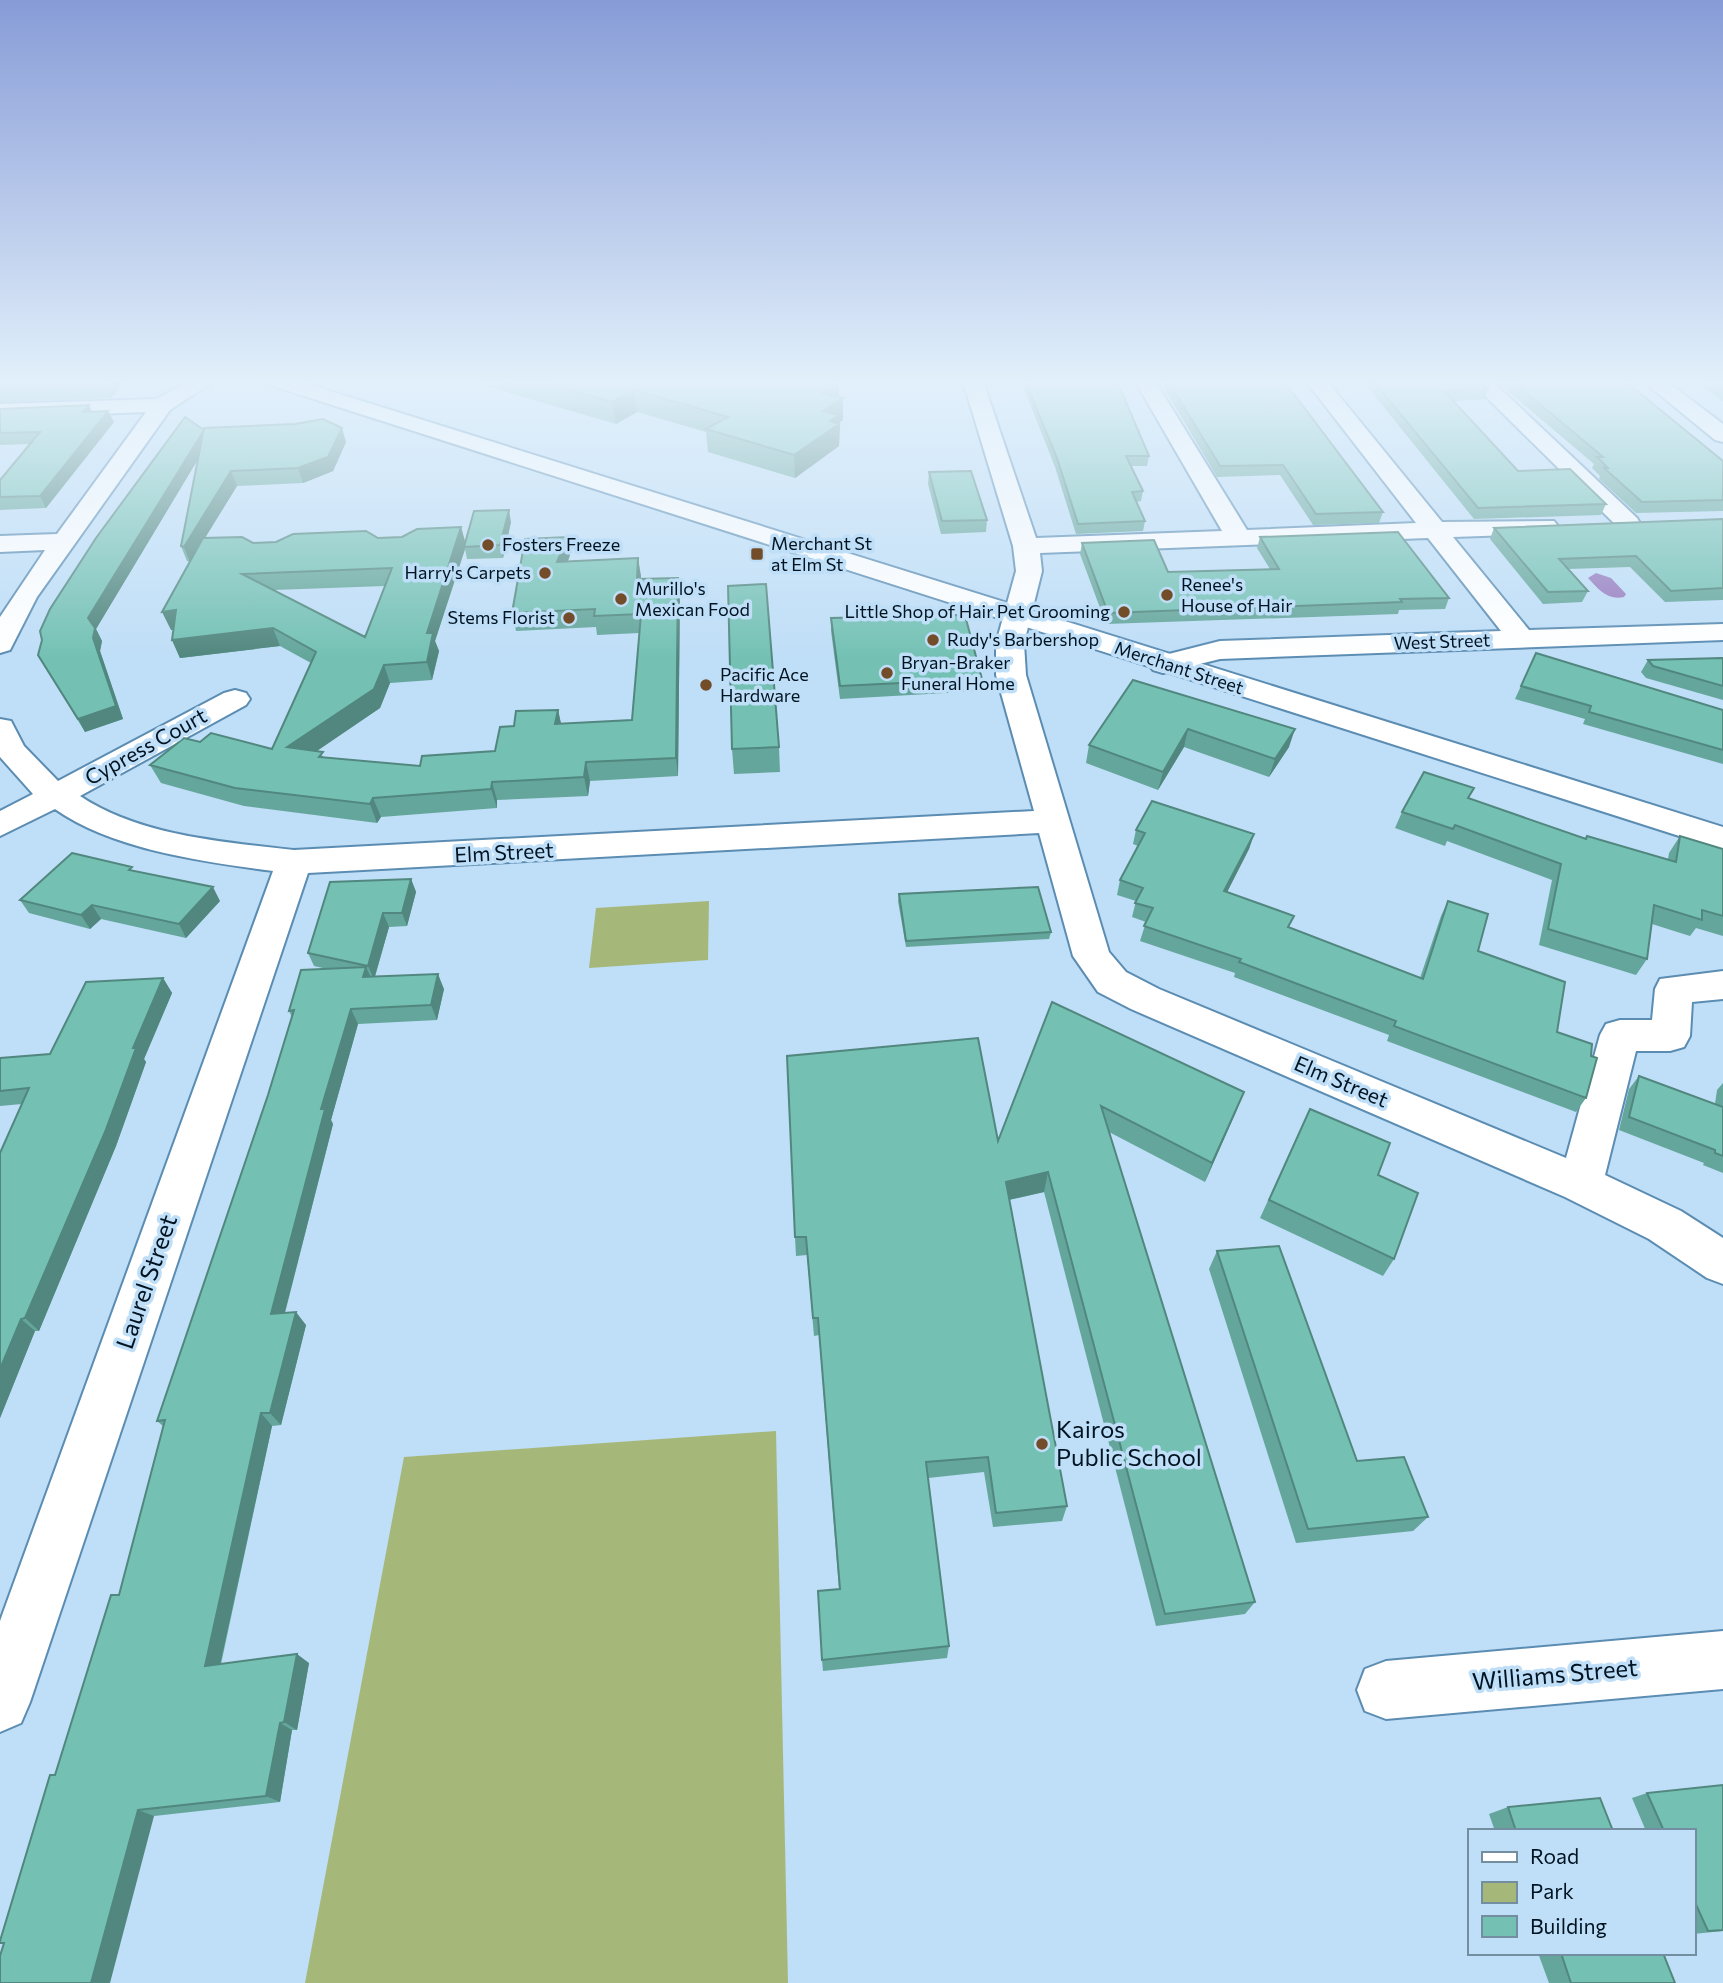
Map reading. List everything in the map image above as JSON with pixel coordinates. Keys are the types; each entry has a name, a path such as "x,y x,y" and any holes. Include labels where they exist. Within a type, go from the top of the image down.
{"street":[{"path":"0,644 24,597 113,474"},
{"name":"Merchant Street","path":"573,474 800,544 1163,664 1723,839"},
{"name":"Elm Street","path":"1003,474 1026,546 1029,571 1010,643 1011,675 1092,956 1112,982 1144,999 1581,1184 1665,1225 1723,1263"},
{"path":"1200,474 1239,538"},
{"path":"1390,474 1516,640 1563,666"},
{"path":"1576,474 1628,523"},
{"path":"1601,524 1655,522"},
{"path":"1026,546 1573,525"},
{"path":"0,544 65,541"},
{"name":"West Street","path":"1163,664 1220,650 1723,632"},
{"name":"Cypress Court","path":"0,825 234,699"},
{"name":"Elm Street","path":"0,728 2,738 32,778 82,811 151,837 214,852 294,862 1052,821"},
{"name":"Laurel Street","path":"0,1702 294,862"},
{"path":"1581,1184 1620,1035 1670,1036 1674,989 1723,985"},
{"name":"Williams Street","path":"1386,1690 1723,1660"}],"green space":[{"path":"709,901 708,960 589,968 596,908"},
{"path":"776,1431 788,1983 305,1983 404,1457"}],"shaded area":[{"path":"1596,573 1611,578 1626,594 1624,597 1608,596 1600,590 1588,578"}],"building":[{"path":"5,474 58,474 40,496 0,497 0,480"},
{"path":"143,474 177,474 88,618 95,628 93,638 116,706 78,719 38,655 42,640 40,631 50,609 96,538"},
{"path":"195,474 229,474 184,547 181,546"},
{"path":"929,474 972,474 987,520 942,521"},
{"path":"1062,474 1135,474 1143,491 1132,492 1145,521 1078,524"},
{"path":"1289,474 1354,474 1383,512 1316,514"},
{"path":"1450,474 1575,474 1606,504 1478,508"},
{"path":"1610,474 1723,474 1723,500 1642,502"},
{"path":"509,510 500,545 464,547 474,511"},
{"path":"1723,519 1723,588 1671,591 1636,556 1559,559 1588,591 1548,592 1494,528"},
{"path":"461,527 427,633 433,633 427,662 384,665 374,689 287,747 323,752 319,757 420,766 422,756 495,751 500,727 514,726 516,711 558,710 555,724 632,720 641,614 594,616 595,609 512,613 525,539 567,537 557,562 638,558 637,579 678,578 676,758 586,762 584,777 492,782 491,789 373,798 370,804 235,788 150,765 184,738 200,742 211,733 272,749 316,652 273,628 172,640 176,610 162,612 203,538 242,537 253,543 276,542 293,534 366,531 378,538 402,537 417,529","holes":["392,568 365,637 242,574"]},
{"path":"1398,532 1449,598 1108,613 1082,543 1154,540 1168,572 1279,569 1260,537"},
{"path":"766,584 779,747 732,749 728,586"},
{"path":"956,615 966,619 982,679 840,686 831,618"},
{"path":"1536,653 1723,710 1723,750 1589,712 1591,706 1521,686"},
{"path":"1723,658 1723,686 1653,666 1648,660"},
{"path":"1133,680 1295,729 1275,759 1188,729 1163,772 1089,745"},
{"path":"1424,772 1474,788 1468,798 1586,839 1587,836 1676,862 1680,836 1723,849 1723,916 1702,910 1702,920 1654,905 1647,959 1548,929 1561,864 1455,825 1453,829 1402,812"},
{"path":"1152,801 1254,834 1224,891 1294,916 1288,927 1423,979 1448,901 1488,914 1478,951 1565,982 1557,1032 1592,1044 1591,1056 1597,1058 1586,1098 1394,1026 1396,1021 1239,962 1241,959 1144,926 1153,908 1135,903 1143,888 1120,880 1145,833 1136,830"},
{"path":"72,853 132,867 129,870 213,887 179,924 92,905 81,915 20,900"},
{"path":"411,879 402,913 383,913 368,966 308,953 330,882"},
{"path":"1038,887 1051,932 906,941 899,894"},
{"path":"366,967 363,977 438,974 431,1005 351,1009 321,1109 325,1109 271,1314 296,1312 270,1413 261,1413 205,1666 297,1654 266,1796 138,1810 91,1983 0,1983 0,1956 4,1943 0,1941 50,1775 55,1775 111,1595 119,1595 165,1420 157,1421 268,1095 294,1010 289,1011 301,970"},
{"path":"163,978 133,1048 136,1048 105,1132 25,1318 21,1319 0,1369 0,1153 29,1088 0,1091 0,1058 50,1054 86,982"},
{"path":"1052,1002 1244,1092 1212,1163 1101,1106 1255,1602 1165,1614 1048,1172 1006,1182 1067,1506 996,1513 988,1457 926,1462 949,1646 822,1660 818,1591 840,1589 818,1318 813,1318 806,1237 795,1237 787,1056 978,1038 998,1141"},
{"path":"1639,1076 1723,1107 1723,1156 1715,1153 1715,1150 1629,1117"},
{"path":"1310,1109 1390,1143 1378,1175 1418,1193 1394,1259 1269,1200"},
{"path":"1279,1246 1357,1461 1404,1457 1428,1517 1308,1529 1217,1251"},
{"path":"1723,1785 1723,1930 1708,1931 1695,1902 1695,1829 1663,1829 1647,1793"},
{"path":"1600,1798 1612,1829 1515,1829 1508,1807"},
{"path":"1562,1955 1664,1955 1675,1983 1571,1983"}],"place":[{"name":"Fosters Freeze","path":"488,545"},
{"name":"Merchant St at Elm St","path":"757,554"},
{"name":"Harry's Carpets","path":"545,573"},
{"name":"Renee's House of Hair","path":"1167,595"},
{"name":"Murillo's Mexican Food","path":"621,599"},
{"name":"Little Shop of Hair Pet Grooming","path":"1124,612"},
{"name":"Stems Florist","path":"569,618"},
{"name":"Rudy's Barbershop","path":"933,640"},
{"name":"Bryan-Braker Funeral Home","path":"887,673"},
{"name":"Pacific Ace Hardware","path":"706,685"},
{"name":"Kairos Public School","path":"1042,1444"}]}
